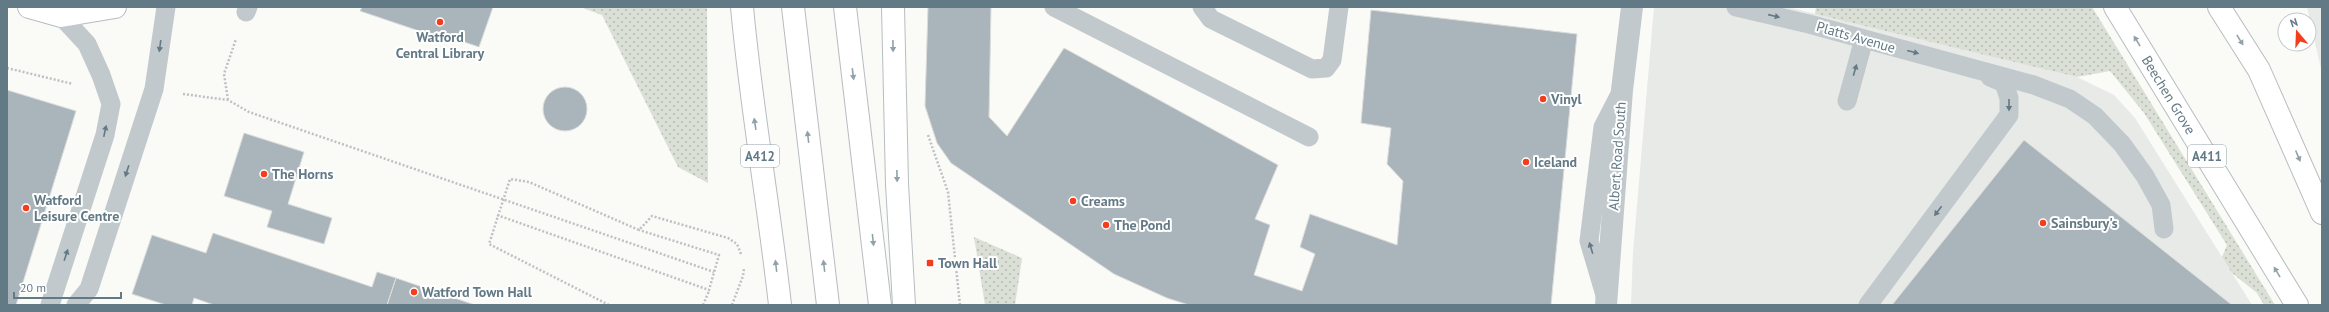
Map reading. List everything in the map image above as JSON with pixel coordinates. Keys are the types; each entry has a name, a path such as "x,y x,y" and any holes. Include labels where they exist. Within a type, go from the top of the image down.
{"main road":[{"path":"29,7 61,16 115,7"},
{"name":"A412","path":"742,7 748,75 772,232 780,305"},
{"path":"793,7 828,305"},
{"path":"845,7 880,305"},
{"path":"892,7 897,184 904,305"},
{"name":"Beechen Grove","path":"2115,7 2297,305"},
{"path":"2219,7 2259,70 2322,213"}],"street":[{"name":"Albert Road South","path":"1606,302 1622,90 1632,7"}],"lane":[{"path":"76,305 90,297 154,90 166,7"},
{"path":"1054,7 1309,137"},
{"path":"1202,7 1211,19 1312,69 1326,68 1332,60 1339,7"},
{"name":"Platts Avenue","path":"1736,7 1809,24 1976,70"},
{"path":"50,305 105,135 111,104 102,75 87,44 61,16"},
{"path":"1847,101 1864,39"},
{"path":"1976,70 2041,88 2070,99 2095,116 2122,144 2145,176 2161,205 2164,229"},
{"path":"1868,305 2009,115 2009,98 2004,83 1976,70"}],"path":[{"path":"247,9 224,74 228,100 249,112 503,198 714,272"},
{"path":"7,68 76,85"},
{"path":"926,131 948,192 960,305"},
{"path":"609,305 489,244 497,215 510,180 530,182 639,230 719,255 703,305"},
{"path":"497,215 709,290"},
{"path":"639,230 652,216 728,238 737,244 742,257"},
{"path":"732,305 743,276 744,262"}],"shaded area":[{"path":"580,7 707,7 708,183 678,167 602,15"},
{"path":"1654,7 1787,7 2077,77 2114,95 2135,118 2252,305 1631,305 1633,252"},
{"path":"1816,7 2092,7 2275,305 2264,305 2257,293 2232,273 2222,257 2227,245 2144,113 2110,71 2077,77 1815,14"},
{"path":"2307,7 2322,7 2322,73 2317,51 2317,12 2308,12"},
{"path":"974,237 1022,258 1015,305 985,305"}],"building":[{"name":"Watford Central Library","path":"362,7 493,7 479,47 438,33 437,37 360,11"},
{"path":"928,7 991,7 989,117 1007,136 1064,48 1278,165 1255,219 1270,225 1254,275 1302,291 1315,254 1300,247 1310,214 1397,245 1403,181 1387,164 1391,128 1361,123 1371,10 1577,34 1551,305 1189,305 1167,298 1114,274 951,163 937,143 925,106"},
{"path":"561,87 569,87 581,93 587,105 587,113 581,125 569,131 561,131 549,125 543,113 543,105 549,93"},
{"name":"Watford Leisure Centre","path":"7,90 76,111 16,305 7,305"},
{"name":"The Horns","path":"244,133 304,152 288,204 332,218 324,244 267,227 272,211 224,196"},
{"name":"Sainsbury's","path":"2024,140 2232,305 1892,305"},
{"path":"213,233 372,287 377,272 396,278 387,305 214,305 194,298 192,305 166,305 132,294 152,235 206,253"},
{"name":"Watford Town Hall","path":"396,278 475,305 387,305"}],"place":[{"name":"Watford Central Library","path":"440,22"},
{"name":"Vinyl","path":"1543,99"},
{"name":"Iceland","path":"1526,162"},
{"name":"The Horns","path":"264,174"},
{"name":"Creams","path":"1073,201"},
{"name":"Watford Leisure Centre","path":"26,208"},
{"name":"Sainsbury's","path":"2043,223"},
{"name":"The Pond","path":"1106,225"},
{"name":"Town Hall","path":"930,263"},
{"name":"Watford Town Hall","path":"414,292"}]}
